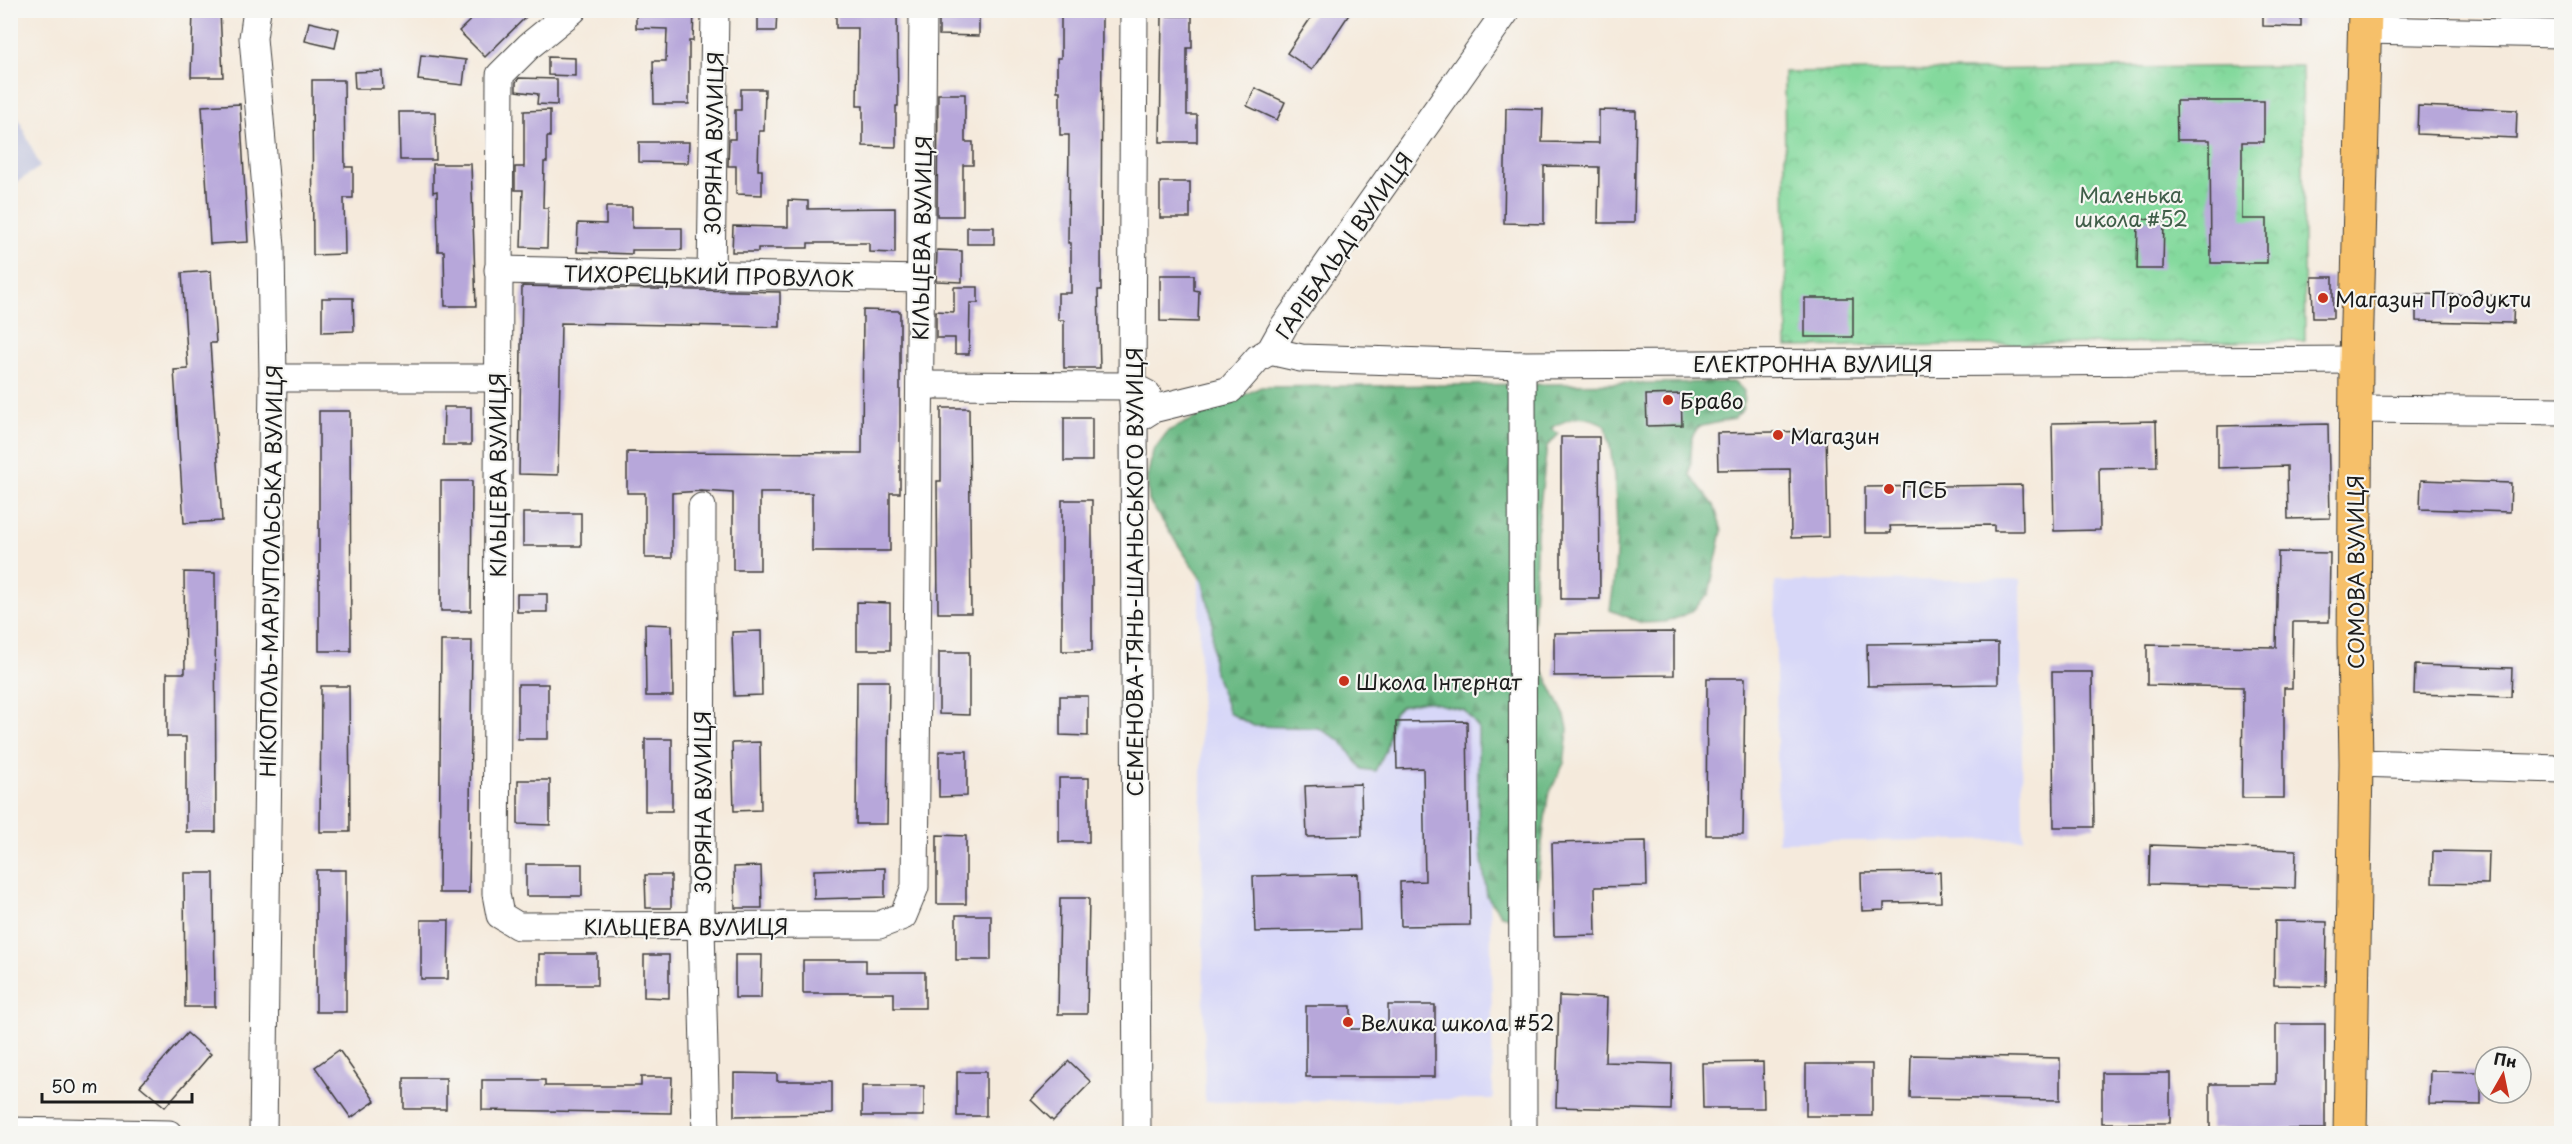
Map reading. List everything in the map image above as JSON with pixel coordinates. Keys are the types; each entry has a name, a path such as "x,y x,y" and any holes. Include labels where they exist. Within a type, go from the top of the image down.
{"main road":[{"name":"СОМОВА ВУЛИЦЯ","path":"2350,1134 2356,763 2354,642 2356,360 2364,20"}],"street":[{"name":"НІКОПОЛЬ-МАРІУПОЛЬСЬКА ВУЛИЦЯ","path":"257,10 253,38 271,247 273,378 263,1134"},
{"name":"КІЛЬЦЕВА ВУЛИЦЯ","path":"573,10 529,46 500,75 496,894 500,915 519,926 879,925 903,916 915,887 923,10"},
{"name":"ЗОРЯНА ВУЛИЦЯ","path":"711,275 715,10"},
{"name":"СЕМЕНОВА-ТЯНЬ-ШАНЬСЬКОГО ВУЛИЦЯ","path":"1134,10 1132,386 1137,1134"},
{"name":"ГАРІБАЛЬДІ ВУЛИЦЯ","path":"1134,421 1153,409 1230,390 1258,358 1270,351 1284,326 1507,10"},
{"path":"2364,20 2562,34"},
{"name":"ТИХОРЄЦЬКИЙ ПРОВУЛОК","path":"498,270 921,279"},
{"name":"ЕЛЕКТРОННА ВУЛИЦЯ","path":"1270,351 1301,358 1522,365 2356,360"},
{"path":"1522,365 1523,1134"},
{"path":"273,378 497,378"},
{"path":"920,385 1132,386 1168,406"},
{"path":"2357,409 2562,411"},
{"name":"ЗОРЯНА ВУЛИЦЯ","path":"702,507 701,926 706,1134"},
{"path":"2356,763 2562,769"},
{"path":"10,1131 169,1134"}],"shaded area":[{"path":"10,99 40,167 11,186 10,186"},
{"name":"Школа Інтернат","path":"1484,417 1493,1099 1205,1102 1197,421"},
{"path":"2020,579 2023,839 1778,842 1775,582"}],"green space":[{"name":"Маленька школа #52","path":"2302,66 2305,341 1787,347 1784,72"},
{"path":"1735,382 1744,391 1743,410 1733,419 1698,427 1692,437 1690,475 1714,505 1722,531 1709,594 1691,612 1667,622 1642,623 1610,610 1617,518 1614,472 1606,426 1591,419 1578,418 1551,428 1559,434 1547,446 1537,532 1533,632 1543,671 1565,716 1568,728 1564,763 1548,796 1534,907 1514,918 1501,915 1487,896 1478,824 1478,727 1464,710 1425,701 1401,706 1393,714 1386,750 1375,771 1362,769 1340,740 1318,728 1254,726 1229,713 1213,668 1212,618 1203,582 1149,501 1147,478 1153,451 1168,431 1261,387"}],"building":[{"path":"193,10 220,10 223,77 191,77"},
{"path":"481,10 533,10 485,57 459,31"},
{"path":"636,10 694,10 693,41 689,41 689,104 654,104 653,61 666,61 667,29 636,28"},
{"path":"758,10 777,10 776,31 758,31"},
{"path":"836,10 897,10 896,147 863,146 863,106 857,106 858,28 836,28"},
{"path":"1061,10 1102,10 1101,290 1098,290 1100,368 1064,368 1064,320 1058,320 1058,293 1071,293 1071,243 1068,243 1069,135 1060,135 1060,91 1057,91 1057,58 1061,58"},
{"path":"1316,10 1352,10 1312,70 1287,53"},
{"path":"2263,10 2301,10 2301,27 2263,26"},
{"path":"939,11 979,11 979,36 939,35"},
{"path":"1162,16 1192,16 1192,48 1187,48 1187,115 1197,115 1197,142 1160,142"},
{"path":"309,22 339,29 335,48 305,41"},
{"path":"421,55 466,60 463,85 418,80"},
{"path":"548,57 575,58 575,76 548,75"},
{"path":"382,71 383,89 355,89 354,72"},
{"path":"519,78 557,79 557,105 537,104 538,94 516,91 516,82"},
{"path":"312,80 344,80 345,167 353,167 353,198 344,198 345,254 313,255"},
{"path":"1255,88 1285,102 1277,120 1247,106"},
{"path":"741,89 765,89 764,131 759,131 758,170 762,170 762,195 736,194 736,166 728,166 729,139 735,139 735,110 741,110"},
{"path":"938,94 965,94 965,142 973,142 973,165 963,165 963,216 937,216"},
{"path":"2176,101 2264,101 2264,142 2242,142 2242,219 2267,219 2267,263 2211,263 2210,140 2177,140"},
{"path":"240,104 248,242 210,244 202,106"},
{"path":"2418,106 2517,110 2516,138 2417,134"},
{"path":"1506,108 1543,109 1542,142 1599,143 1599,110 1636,111 1634,223 1598,223 1599,167 1544,166 1544,224 1504,223"},
{"path":"550,110 550,137 547,137 547,162 544,162 543,208 548,208 547,248 521,247 523,190 515,190 515,167 524,167 524,111"},
{"path":"399,112 435,112 436,160 400,160"},
{"path":"639,142 689,142 688,163 639,162"},
{"path":"433,164 471,164 476,306 445,306 444,251 438,251 437,191 433,192"},
{"path":"1160,182 1190,182 1190,218 1160,218"},
{"path":"788,200 808,201 808,209 895,208 895,253 869,252 869,243 808,243 808,248 758,248 758,252 732,252 733,226 788,227"},
{"path":"606,207 632,207 632,228 682,228 682,250 632,250 632,254 577,252 578,223 606,224"},
{"path":"2138,219 2164,220 2163,269 2137,269"},
{"path":"967,227 994,227 994,244 967,244"},
{"path":"937,250 962,251 962,282 936,281"},
{"path":"211,271 216,343 210,343 222,521 184,523 174,370 188,369 182,273"},
{"path":"1160,275 1194,275 1194,290 1199,291 1198,322 1160,321"},
{"name":"Магазин Продукти","path":"2312,277 2333,277 2333,318 2313,318"},
{"path":"522,286 780,292 780,327 561,323 558,475 519,474"},
{"path":"954,287 978,287 978,303 970,303 969,354 955,354 955,338 936,338 936,311 954,312"},
{"path":"2416,294 2514,296 2513,323 2416,321"},
{"path":"322,298 353,298 354,331 322,332"},
{"path":"1805,298 1853,298 1853,337 1805,337"},
{"path":"863,310 900,311 900,493 890,493 890,551 812,551 812,493 760,493 760,570 733,570 733,493 701,491 672,493 672,558 645,558 645,493 627,493 627,452 862,453"},
{"path":"1681,394 1682,425 1647,426 1646,395"},
{"path":"444,407 471,407 471,445 443,445"},
{"path":"941,408 969,408 971,613 938,613 937,481 941,481"},
{"path":"319,411 350,411 351,651 319,651"},
{"path":"1064,418 1092,418 1092,461 1064,461"},
{"path":"2156,421 2157,467 2099,468 2100,530 2054,531 2052,423"},
{"path":"2328,424 2330,518 2288,519 2287,466 2218,468 2218,426"},
{"path":"1826,431 1828,537 1791,538 1790,469 1718,470 1717,433"},
{"path":"1561,437 1599,437 1600,599 1561,599"},
{"path":"2421,480 2511,483 2510,512 2420,509"},
{"path":"441,481 472,481 471,611 441,611"},
{"path":"2022,485 2023,531 1994,531 1994,525 1890,526 1891,533 1865,533 1865,487"},
{"path":"1062,500 1092,500 1092,651 1062,651"},
{"path":"523,513 581,513 581,546 523,546"},
{"path":"2278,552 2330,553 2329,622 2293,622 2292,688 2284,688 2284,798 2242,798 2243,687 2147,685 2147,645 2276,647"},
{"path":"184,572 215,573 216,832 186,832 186,737 167,737 167,673 185,673"},
{"path":"517,594 547,594 547,612 517,612"},
{"path":"857,602 890,603 890,650 857,650"},
{"path":"645,624 672,625 673,696 646,696"},
{"path":"761,631 762,695 734,696 732,632"},
{"path":"1674,632 1674,675 1554,676 1554,633"},
{"path":"441,641 472,641 469,893 439,893"},
{"path":"1998,643 1998,684 1868,686 1867,644"},
{"path":"939,652 969,652 969,715 939,714"},
{"path":"2415,665 2512,668 2511,697 2414,694"},
{"path":"2052,672 2092,672 2094,827 2054,827"},
{"path":"1707,678 1745,678 1743,835 1706,835"},
{"path":"857,681 889,681 887,824 856,824"},
{"path":"518,684 548,684 548,739 518,739"},
{"path":"321,686 349,686 350,832 320,832"},
{"path":"1060,696 1088,696 1088,736 1060,735"},
{"path":"1467,721 1470,925 1401,926 1400,882 1425,881 1423,768 1397,769 1396,722"},
{"path":"645,739 672,739 672,811 645,811"},
{"path":"760,742 761,810 734,811 732,743"},
{"path":"939,751 967,751 967,796 939,797"},
{"path":"1059,778 1089,778 1089,842 1059,842"},
{"path":"518,780 550,780 550,825 518,824"},
{"path":"1361,784 1362,836 1307,837 1305,786"},
{"path":"937,835 966,836 966,904 937,904"},
{"path":"1646,841 1647,886 1595,887 1596,935 1554,936 1552,843"},
{"path":"2150,845 2296,850 2295,888 2149,884"},
{"path":"2433,851 2489,852 2488,884 2432,883"},
{"path":"526,864 582,864 582,896 526,896"},
{"path":"761,866 762,908 735,908 734,867"},
{"path":"885,868 885,897 814,899 814,870"},
{"path":"316,870 346,870 346,1012 316,1012"},
{"path":"1940,872 1941,902 1884,903 1884,910 1862,911 1861,873"},
{"path":"184,873 214,873 215,1007 185,1007"},
{"path":"1358,874 1360,930 1255,932 1253,876"},
{"path":"645,875 671,875 671,908 646,908"},
{"path":"1060,898 1089,898 1087,1014 1058,1014"},
{"path":"956,915 991,915 991,960 956,960"},
{"path":"421,920 449,920 448,979 421,979"},
{"path":"2275,921 2327,922 2326,986 2274,985"},
{"path":"539,954 597,954 597,985 539,985"},
{"path":"644,955 669,955 669,998 644,997"},
{"path":"735,955 762,955 761,998 735,998"},
{"path":"803,960 866,960 866,972 925,972 925,1008 894,1008 894,993 803,993"},
{"path":"1559,996 1607,998 1605,1062 1672,1064 1671,1110 1556,1107"},
{"path":"1388,1005 1435,1005 1435,1077 1306,1077 1306,1006 1351,1006 1351,1029 1388,1029"},
{"path":"2276,1024 2325,1024 2325,1129 2210,1129 2210,1084 2276,1084"},
{"path":"187,1033 211,1054 165,1107 140,1086"},
{"path":"339,1050 375,1101 351,1118 315,1067"},
{"path":"1911,1055 2060,1058 2060,1100 1910,1098"},
{"path":"1069,1061 1091,1082 1053,1121 1031,1100"},
{"path":"1763,1062 1764,1108 1703,1108 1702,1063"},
{"path":"1806,1064 1872,1064 1872,1116 1806,1116"},
{"path":"2430,1071 2473,1072 2473,1105 2429,1104"},
{"path":"957,1072 986,1072 986,1116 957,1116"},
{"path":"734,1073 777,1074 777,1081 832,1081 832,1114 734,1116"},
{"path":"2102,1073 2170,1073 2170,1123 2102,1123"},
{"path":"641,1077 672,1077 671,1113 482,1110 482,1080 545,1080 545,1086 641,1086"},
{"path":"404,1078 446,1078 446,1109 404,1109"},
{"path":"862,1086 924,1086 924,1116 862,1116"}],"place":[{"name":"Магазин Продукти","path":"2323,298"},
{"name":"Браво","path":"1668,400"},
{"name":"Магазин","path":"1778,435"},
{"name":"ПСБ","path":"1889,489"},
{"name":"Школа Інтернат","path":"1344,681"},
{"name":"Велика школа #52","path":"1348,1022"}]}
